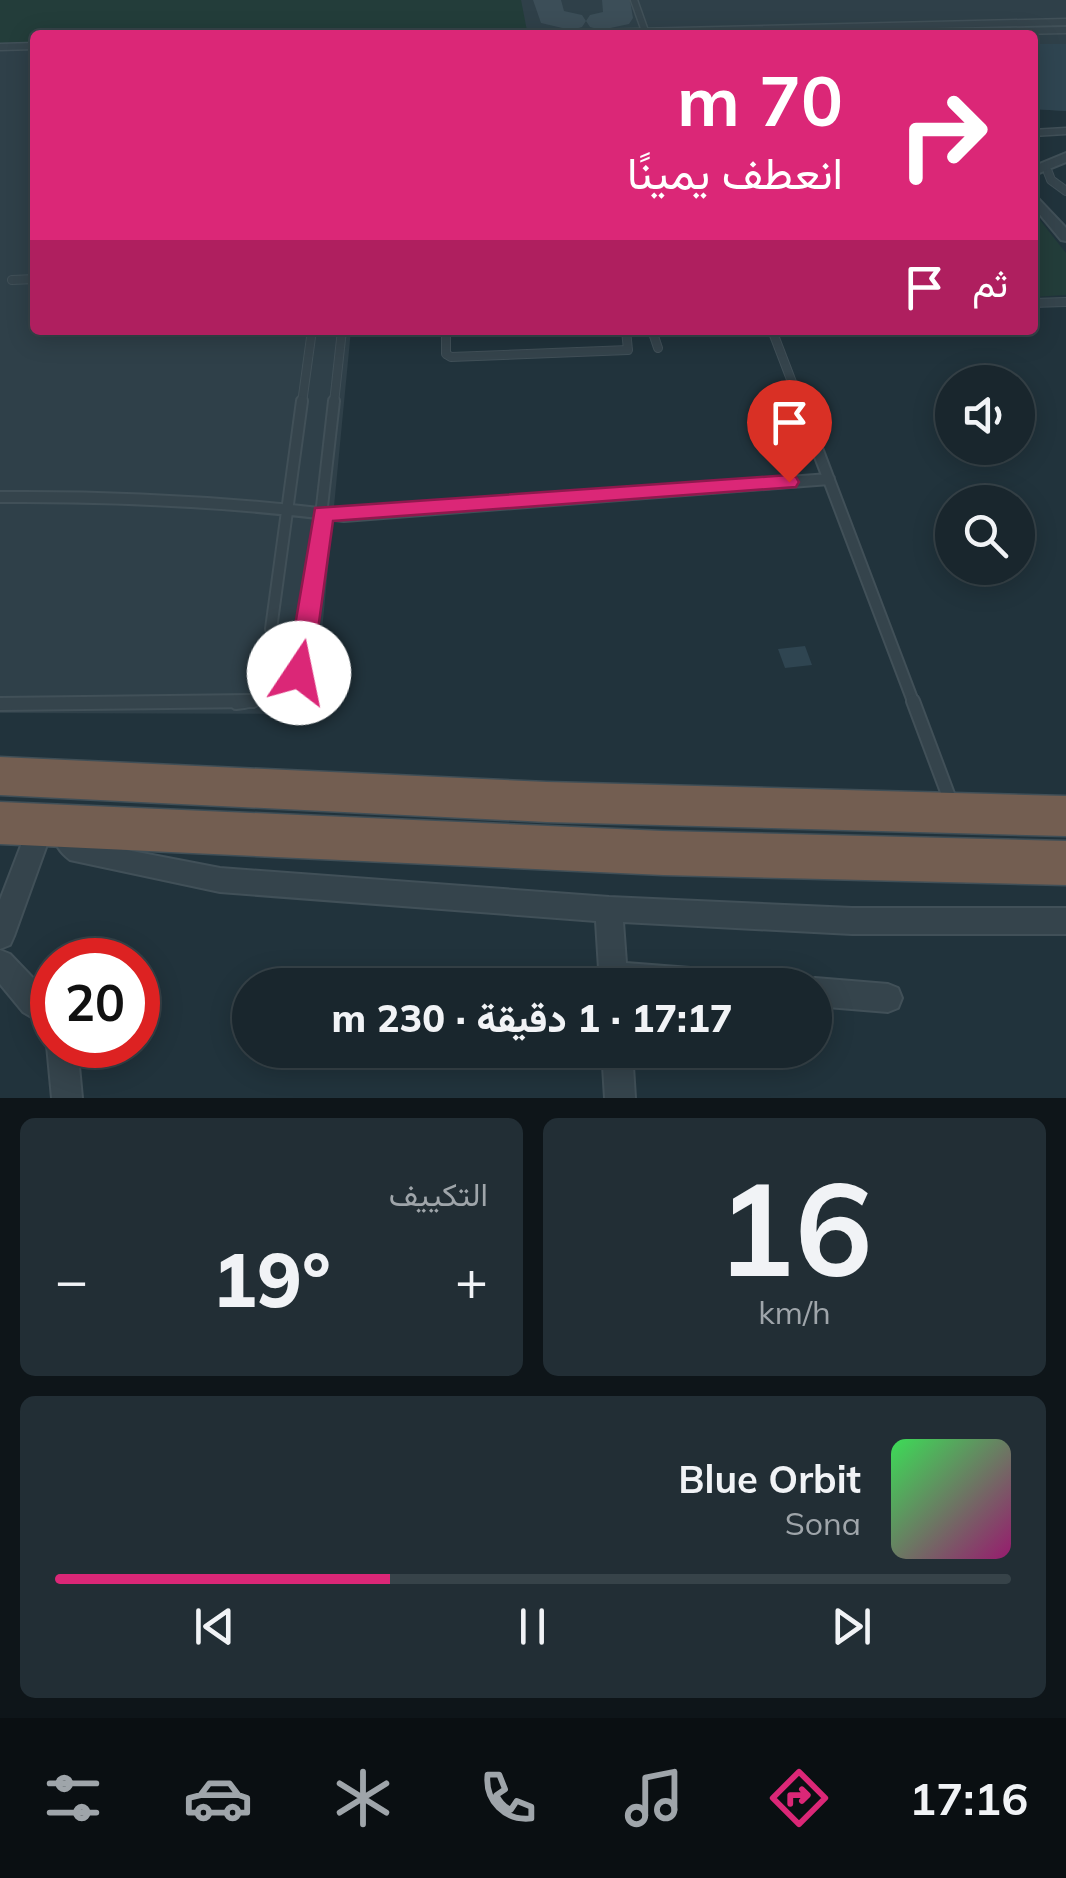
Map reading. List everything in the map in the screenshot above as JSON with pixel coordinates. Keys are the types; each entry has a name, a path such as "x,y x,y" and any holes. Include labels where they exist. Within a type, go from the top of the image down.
{"highway":[{"path":"0,776 510,801 1066,816"},
{"path":"36,824 663,854 1066,863"}],"street":[{"path":"1038,203 1066,236"},
{"path":"0,936 36,824 79,852 186,876 610,909 852,921 1066,921"},
{"path":"610,909 613,968"},
{"path":"0,963 30,998"},
{"path":"832,993 888,998"},
{"path":"64,1068 67,1098"},
{"path":"619,1068 620,1098"}],"lane":[{"path":"634,0 645,30"},
{"path":"821,30 1066,22"},
{"path":"1005,23 1008,30"},
{"path":"909,25 914,30"},
{"path":"1038,31 1066,30"},
{"path":"0,47 30,46"},
{"path":"1038,133 1066,131"},
{"path":"1052,164 1051,180 1066,191"},
{"path":"12,280 30,279"},
{"path":"1038,303 1066,302"},
{"path":"271,629 311,335"},
{"path":"0,704 235,704 261,702 284,690 299,673 305,656 341,335"},
{"path":"446,335 446,354 451,357 628,350 626,335"},
{"path":"654,335 658,348"},
{"path":"774,335 956,815"},
{"path":"0,497 77,496 287,507 351,516 829,479"}],"shaded area":[{"path":"0,0 1066,0 1066,111 1038,109 1038,30 30,30 30,335 351,335 314,714 0,713"}],"green space":[{"path":"0,0 521,0 527,30 30,30 30,42 0,43"},
{"path":"1038,218 1066,253 1066,295 1038,297"}],"building":[{"path":"1038,44 1066,44 1066,111 1038,109"},
{"path":"805,646 812,665 785,668 778,649"}],"taxiway":[{"path":"547,0 551,17 571,21"},
{"path":"601,21 618,18 616,0"}],"route":[{"path":"299,673 305,656 323,513 351,516 789,482"}]}
